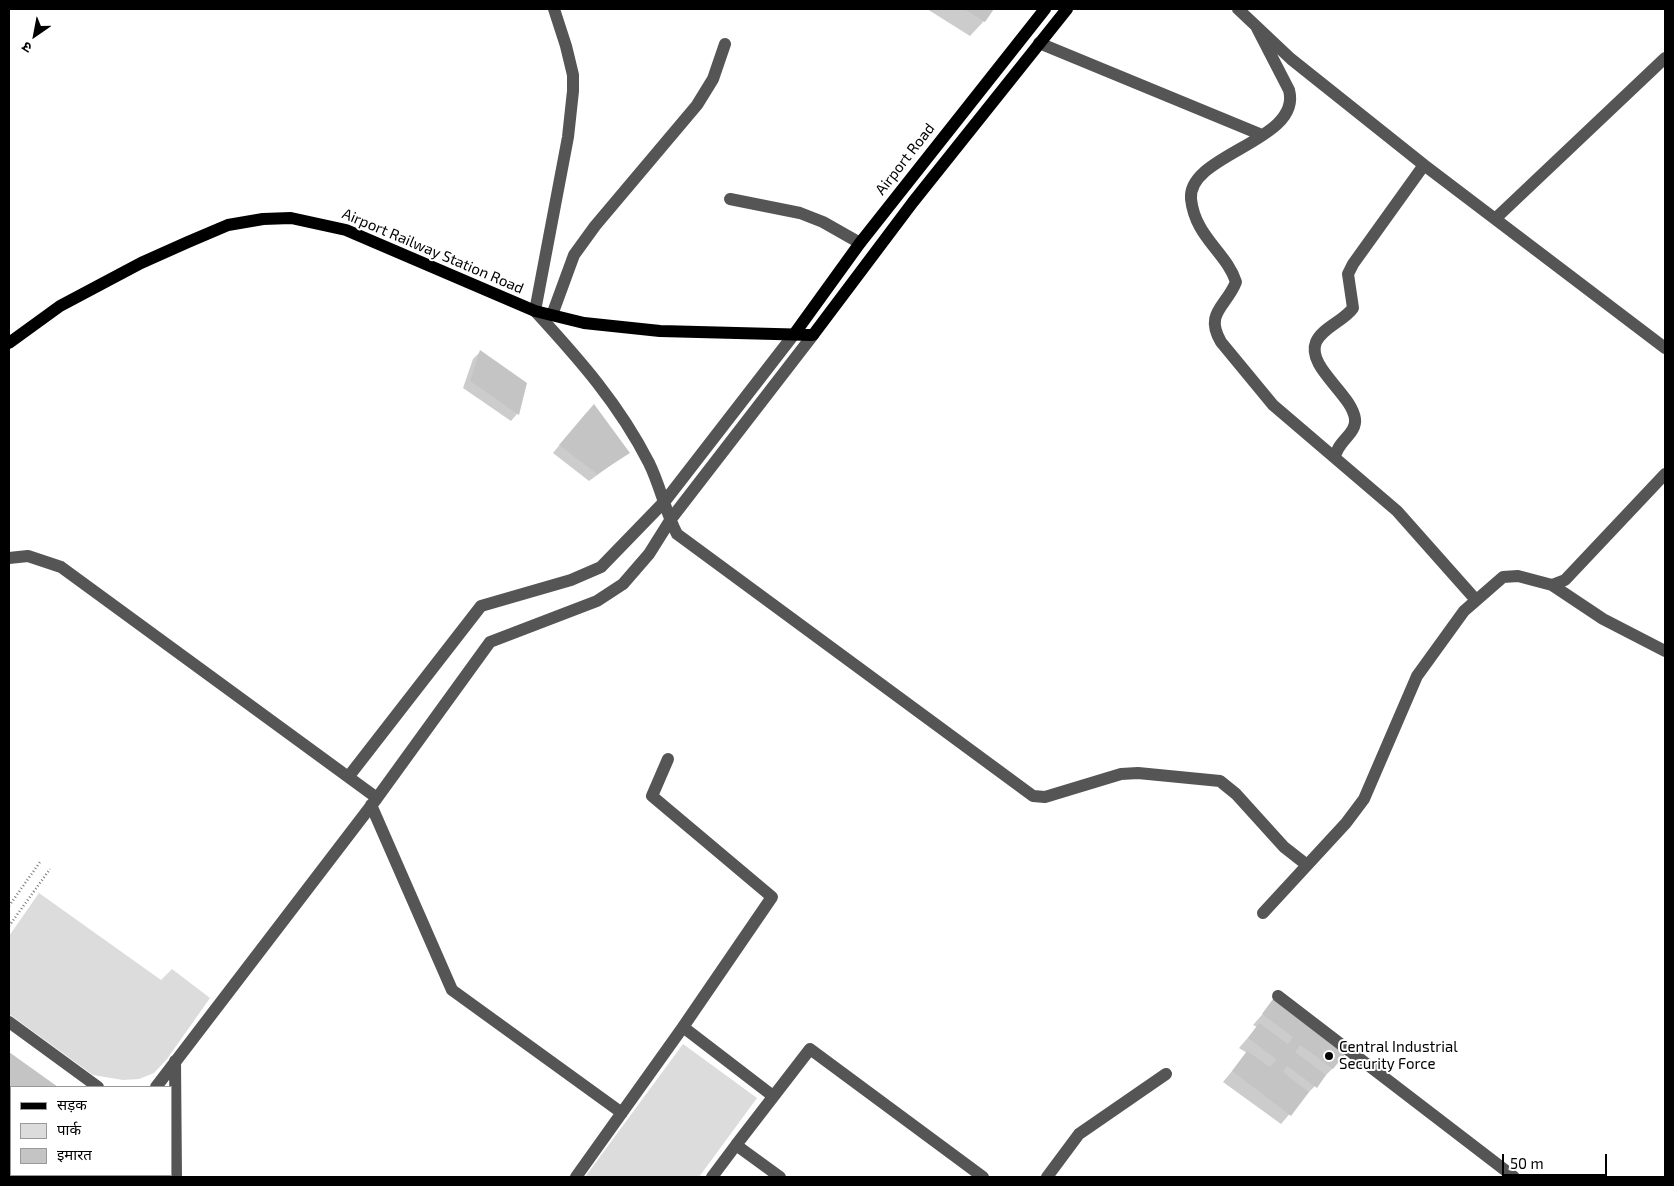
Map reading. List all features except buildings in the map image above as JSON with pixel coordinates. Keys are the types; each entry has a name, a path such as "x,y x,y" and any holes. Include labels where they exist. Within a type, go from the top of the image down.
{"main road":[{"name":"Airport Road","path":"795,333 860,243 1045,9"},
{"path":"813,335 913,202 1067,9"},
{"name":"Airport Railway Station Road","path":"9,343 60,306 141,263 228,225 262,219 291,218 346,230 535,311 552,315 614,328 718,334 795,333 813,335"}],"street":[{"path":"554,9 566,46 573,75 574,91 568,136 535,311 581,361 617,406 650,465 677,534 1033,796 1045,797 1121,774 1156,774 1220,781 1236,794 1284,847 1307,865"},
{"path":"1238,9 1290,59 1424,165 1665,348"},
{"path":"1257,28 1292,99 1284,117 1205,172 1192,189 1191,199 1201,232 1236,282 1217,312 1214,321 1215,332 1221,342 1273,405 1397,511 1476,600"},
{"path":"1039,43 1262,134"},
{"path":"552,315 574,254 595,226 697,105 713,79 725,44"},
{"path":"1496,218 1665,58"},
{"path":"1335,458 1336,450 1353,430 1356,422 1354,410 1320,365 1315,354 1316,342 1324,333 1348,316 1353,308 1348,274 1353,264 1424,165"},
{"path":"730,199 806,215 860,243"},
{"path":"349,776 481,606 571,580 601,567 664,501 795,333"},
{"path":"157,1086 374,801 490,642 596,601 623,584 649,554 671,518 813,335"},
{"path":"1552,585 1565,580 1575,571 1665,474"},
{"path":"9,558 28,556 62,568 349,776 374,801 452,990 622,1113"},
{"path":"1263,913 1346,823 1364,799 1417,676 1454,623 1476,600 1504,577 1510,576 1552,585 1603,619 1665,650"},
{"path":"576,1177 683,1027 772,897 652,796 668,759"},
{"path":"1278,996 1514,1177"},
{"path":"9,1022 97,1086"},
{"path":"683,1027 773,1096"},
{"path":"712,1177 810,1049 982,1177"},
{"path":"175,1061 176,1177"},
{"path":"1047,1177 1079,1134 1166,1074"},
{"path":"736,1145 780,1177"}],"path":[{"path":"9,906 40,862"},
{"path":"9,926 50,869"}],"green space":[{"path":"39,893 161,980 172,969 210,998 167,1059 154,1073 139,1079 123,1080 93,1075 9,1014 9,936"},
{"path":"683,1044 757,1098 699,1177 585,1177"}],"place":[{"name":"Central Industrial Security Force","path":"1329,1056"}]}
